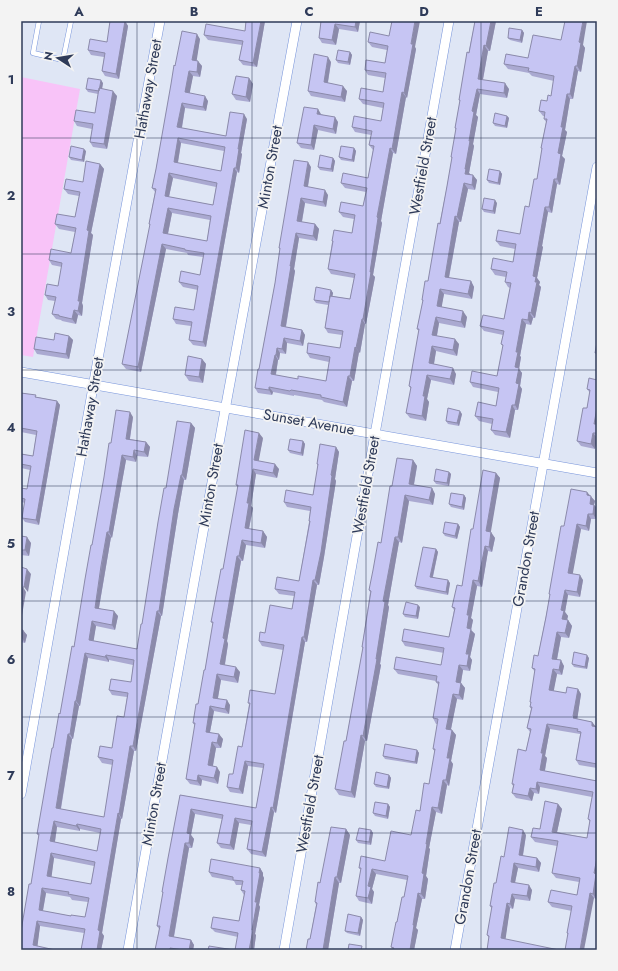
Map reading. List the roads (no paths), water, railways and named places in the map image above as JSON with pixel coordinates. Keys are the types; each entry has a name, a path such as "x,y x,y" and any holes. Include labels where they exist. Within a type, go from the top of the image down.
{"street":[{"name":"Hathaway Street","path":"21,794 160,21"},
{"name":"Minton Street","path":"128,950 297,21"},
{"name":"Westfield Street","path":"284,950 374,434 449,21"},
{"name":"Grandon Street","path":"455,950 597,167"},
{"name":"Sunset Avenue","path":"21,372 597,473"}],"lane":[{"path":"39,21 33,53 63,60 71,21"}]}
